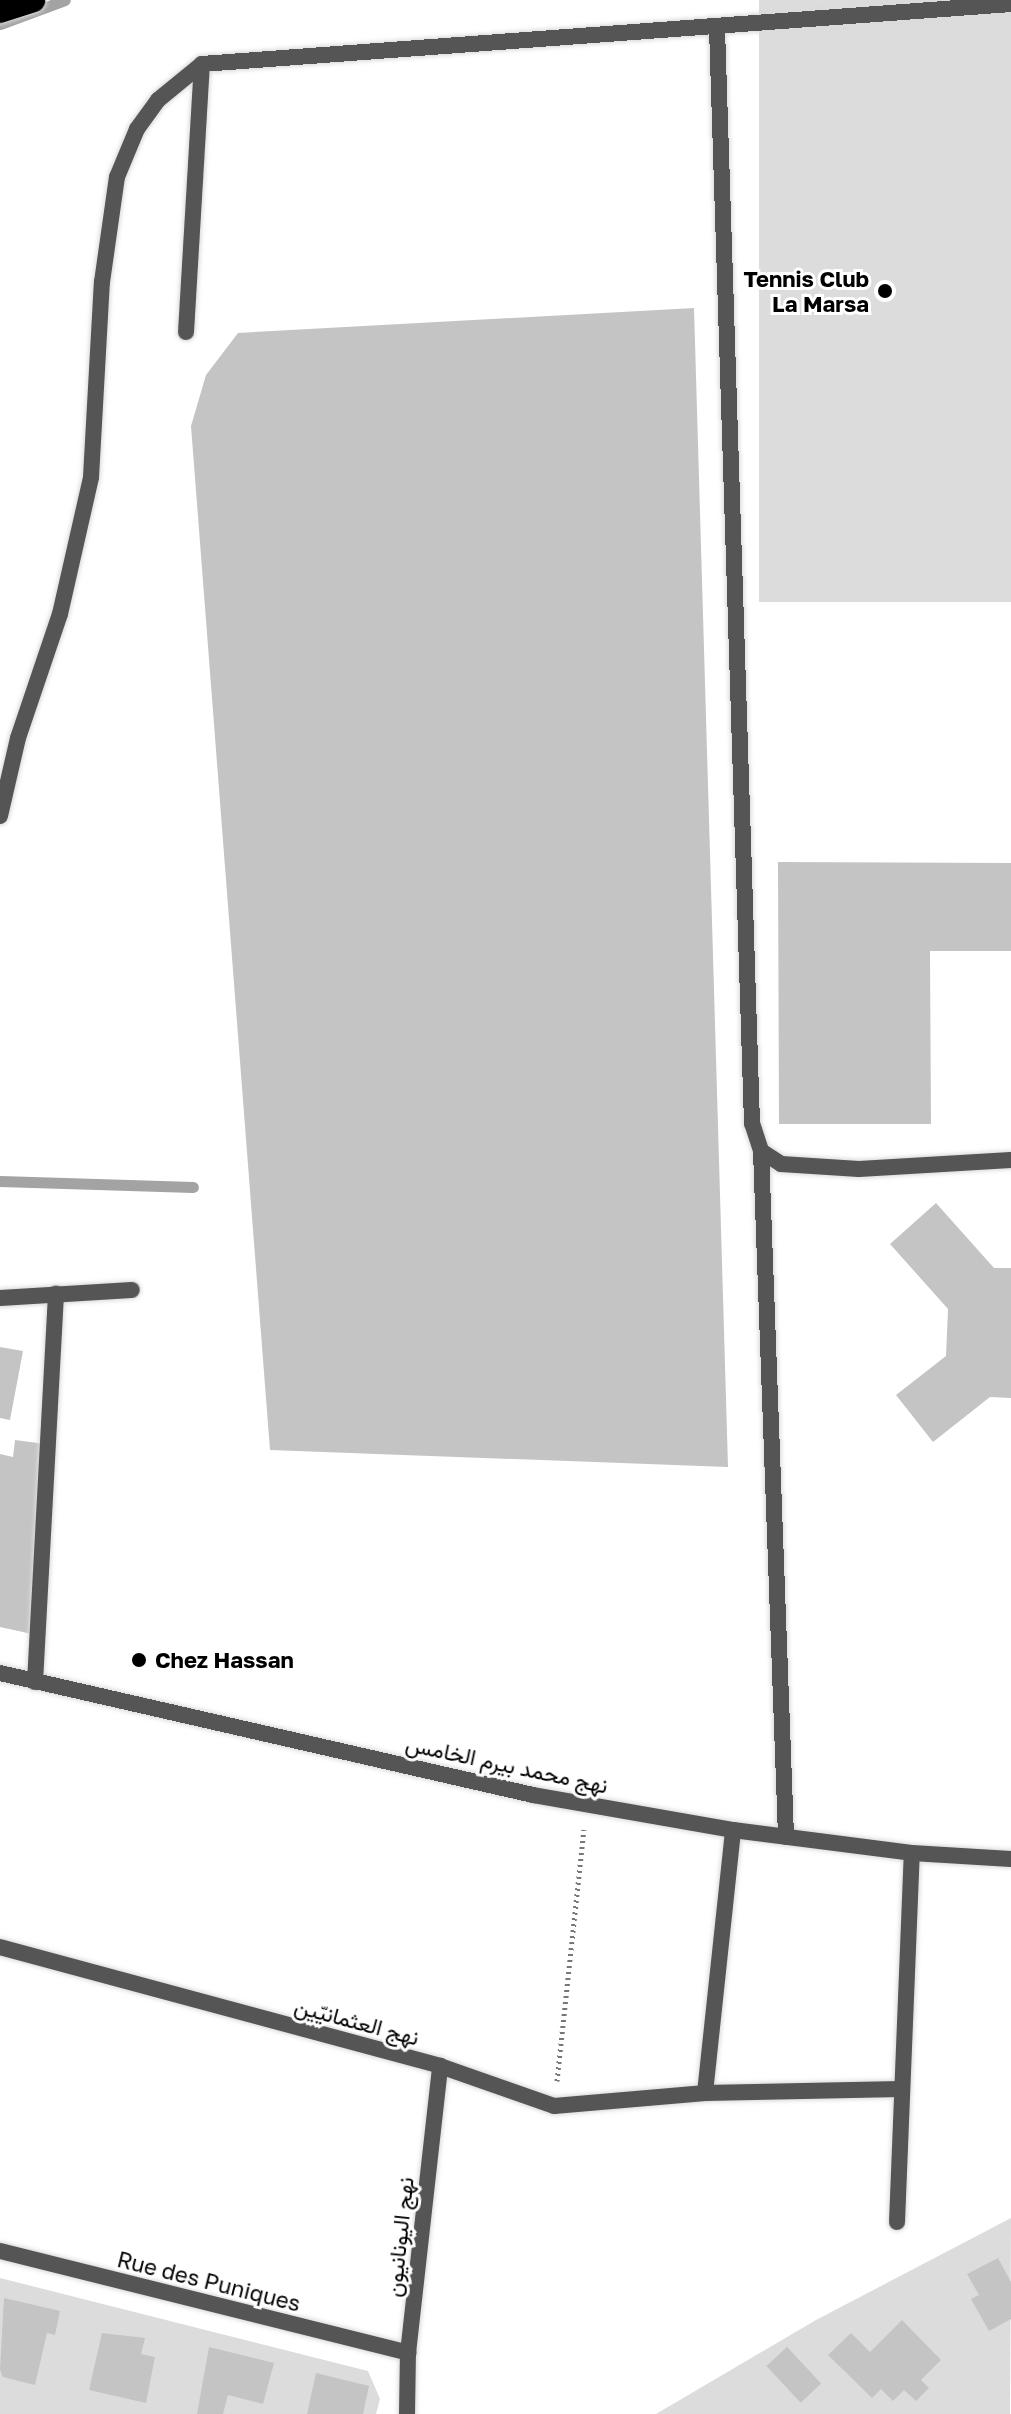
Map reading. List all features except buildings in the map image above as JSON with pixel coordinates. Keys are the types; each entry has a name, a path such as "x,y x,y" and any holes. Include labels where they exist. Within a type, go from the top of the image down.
{"highway":[{"path":"0,11 33,0"}],"street":[{"path":"0,816 18,738 60,614 91,477 102,282 117,177 137,129 158,100 202,64 1011,4"},
{"path":"717,28 752,1123 761,1151 786,1837"},
{"path":"186,332 202,64"},
{"path":"761,1151 781,1164 859,1169 1011,1160"},
{"path":"0,1298 132,1290"},
{"path":"35,1682 56,1294"},
{"name":"نهج محمد بيرم الخامس","path":"0,1673 587,1804 786,1837 912,1853 1011,1859"},
{"path":"705,2093 733,1830"},
{"path":"897,2222 912,1853"},
{"name":"نهج العثمانيّين","path":"0,1947 440,2066 554,2106 705,2093 901,2089"},
{"name":"نهج اليونانيون","path":"407,2414 408,2353 440,2066"},
{"name":"Rue des Puniques","path":"0,2251 408,2353"}],"path":[{"path":"554,2106 587,1804"}],"shaded area":[{"name":"Tennis Club La Marsa","path":"759,0 1011,0 1011,602 759,602"},
{"path":"1011,2218 1010,2414 656,2414 816,2320"},
{"path":"0,2278 368,2371 380,2399 376,2414 0,2414"}],"waterway":[{"path":"0,24 65,0"},
{"path":"0,1181 193,1187"}],"place":[{"name":"Tennis Club La Marsa","path":"885,291"},
{"name":"Chez Hassan","path":"139,1660"}]}
